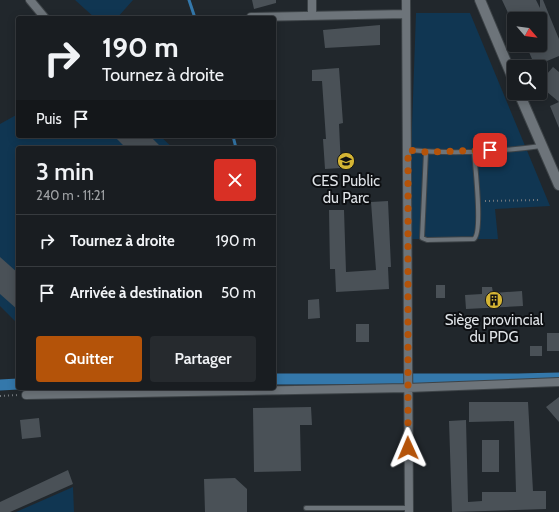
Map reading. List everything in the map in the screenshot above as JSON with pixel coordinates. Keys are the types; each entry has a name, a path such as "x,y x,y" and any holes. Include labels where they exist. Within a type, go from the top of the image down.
{"street":[{"path":"30,0 43,16"},
{"path":"312,0 312,16"},
{"path":"406,0 408,150 407,386 409,510"},
{"path":"480,0 507,64"},
{"path":"276,17 406,14"},
{"path":"522,100 559,185"},
{"path":"276,389 559,382"},
{"path":"26,395 238,390"}],"lane":[{"path":"408,150 426,152 474,151 542,146"},
{"path":"426,152 422,238 427,240 474,239 478,234 478,201 474,151"},
{"path":"306,508 409,510"}],"path":[{"path":"478,201 538,200"},
{"path":"0,396 26,395"}],"shaded area":[{"path":"75,0 133,0 119,16 93,16"},
{"path":"416,13 470,13 550,206 495,209 498,239 408,239"},
{"path":"16,115 16,138 162,138 171,146 16,146 16,322 0,306 0,124"},
{"path":"73,487 74,512 16,512"}],"building":[{"path":"252,0 276,0 276,3 254,9"},
{"path":"502,0 536,0 540,8 540,0 543,0 559,39 559,56 547,61 532,60 529,52 547,52 547,12 508,12"},
{"path":"380,25 380,45 325,48 323,30"},
{"path":"553,67 559,72 559,102 547,92 547,74"},
{"path":"339,68 343,123 339,124 341,168 325,169 323,139 326,139 322,81 312,81 312,70"},
{"path":"559,102 559,128 550,106"},
{"path":"116,138 152,138 160,146 124,146"},
{"path":"388,201 391,267 388,267 389,289 336,292 335,269 330,269 329,210 344,210 346,272 376,270 371,202"},
{"path":"0,257 16,271 16,308 0,294"},
{"path":"436,285 445,285 445,298 436,298"},
{"name":"Siège provincial du PDG","path":"482,287 492,287 493,293 522,291 523,306 466,309 465,295 482,294"},
{"path":"319,299 320,318 308,319 308,300"},
{"path":"356,324 369,324 369,342 356,342"},
{"path":"547,333 559,333 559,351 547,351"},
{"path":"530,346 542,346 542,356 530,356"},
{"path":"559,397 559,422 546,407"},
{"path":"469,402 528,402 533,491 546,491 546,509 452,512 449,421 466,420 468,502 482,501 482,492 516,492 514,421 469,422"},
{"path":"311,407 312,425 300,425 301,471 254,472 253,408"},
{"path":"39,418 41,437 22,439 20,420"},
{"path":"482,440 499,440 499,472 482,472"},
{"path":"68,470 73,484 10,512 0,512 0,502"},
{"path":"235,478 247,489 247,512 205,512 204,479"}],"waterway":[{"path":"189,0 194,16"},
{"path":"234,138 236,146"},
{"path":"276,379 559,378"},
{"path":"0,385 16,384"}],"place":[{"name":"CES Public du Parc","path":"346,161"},
{"name":"Siège provincial du PDG","path":"494,300"}],"route":[{"path":"408,448 408,150 426,152 490,150"}]}
